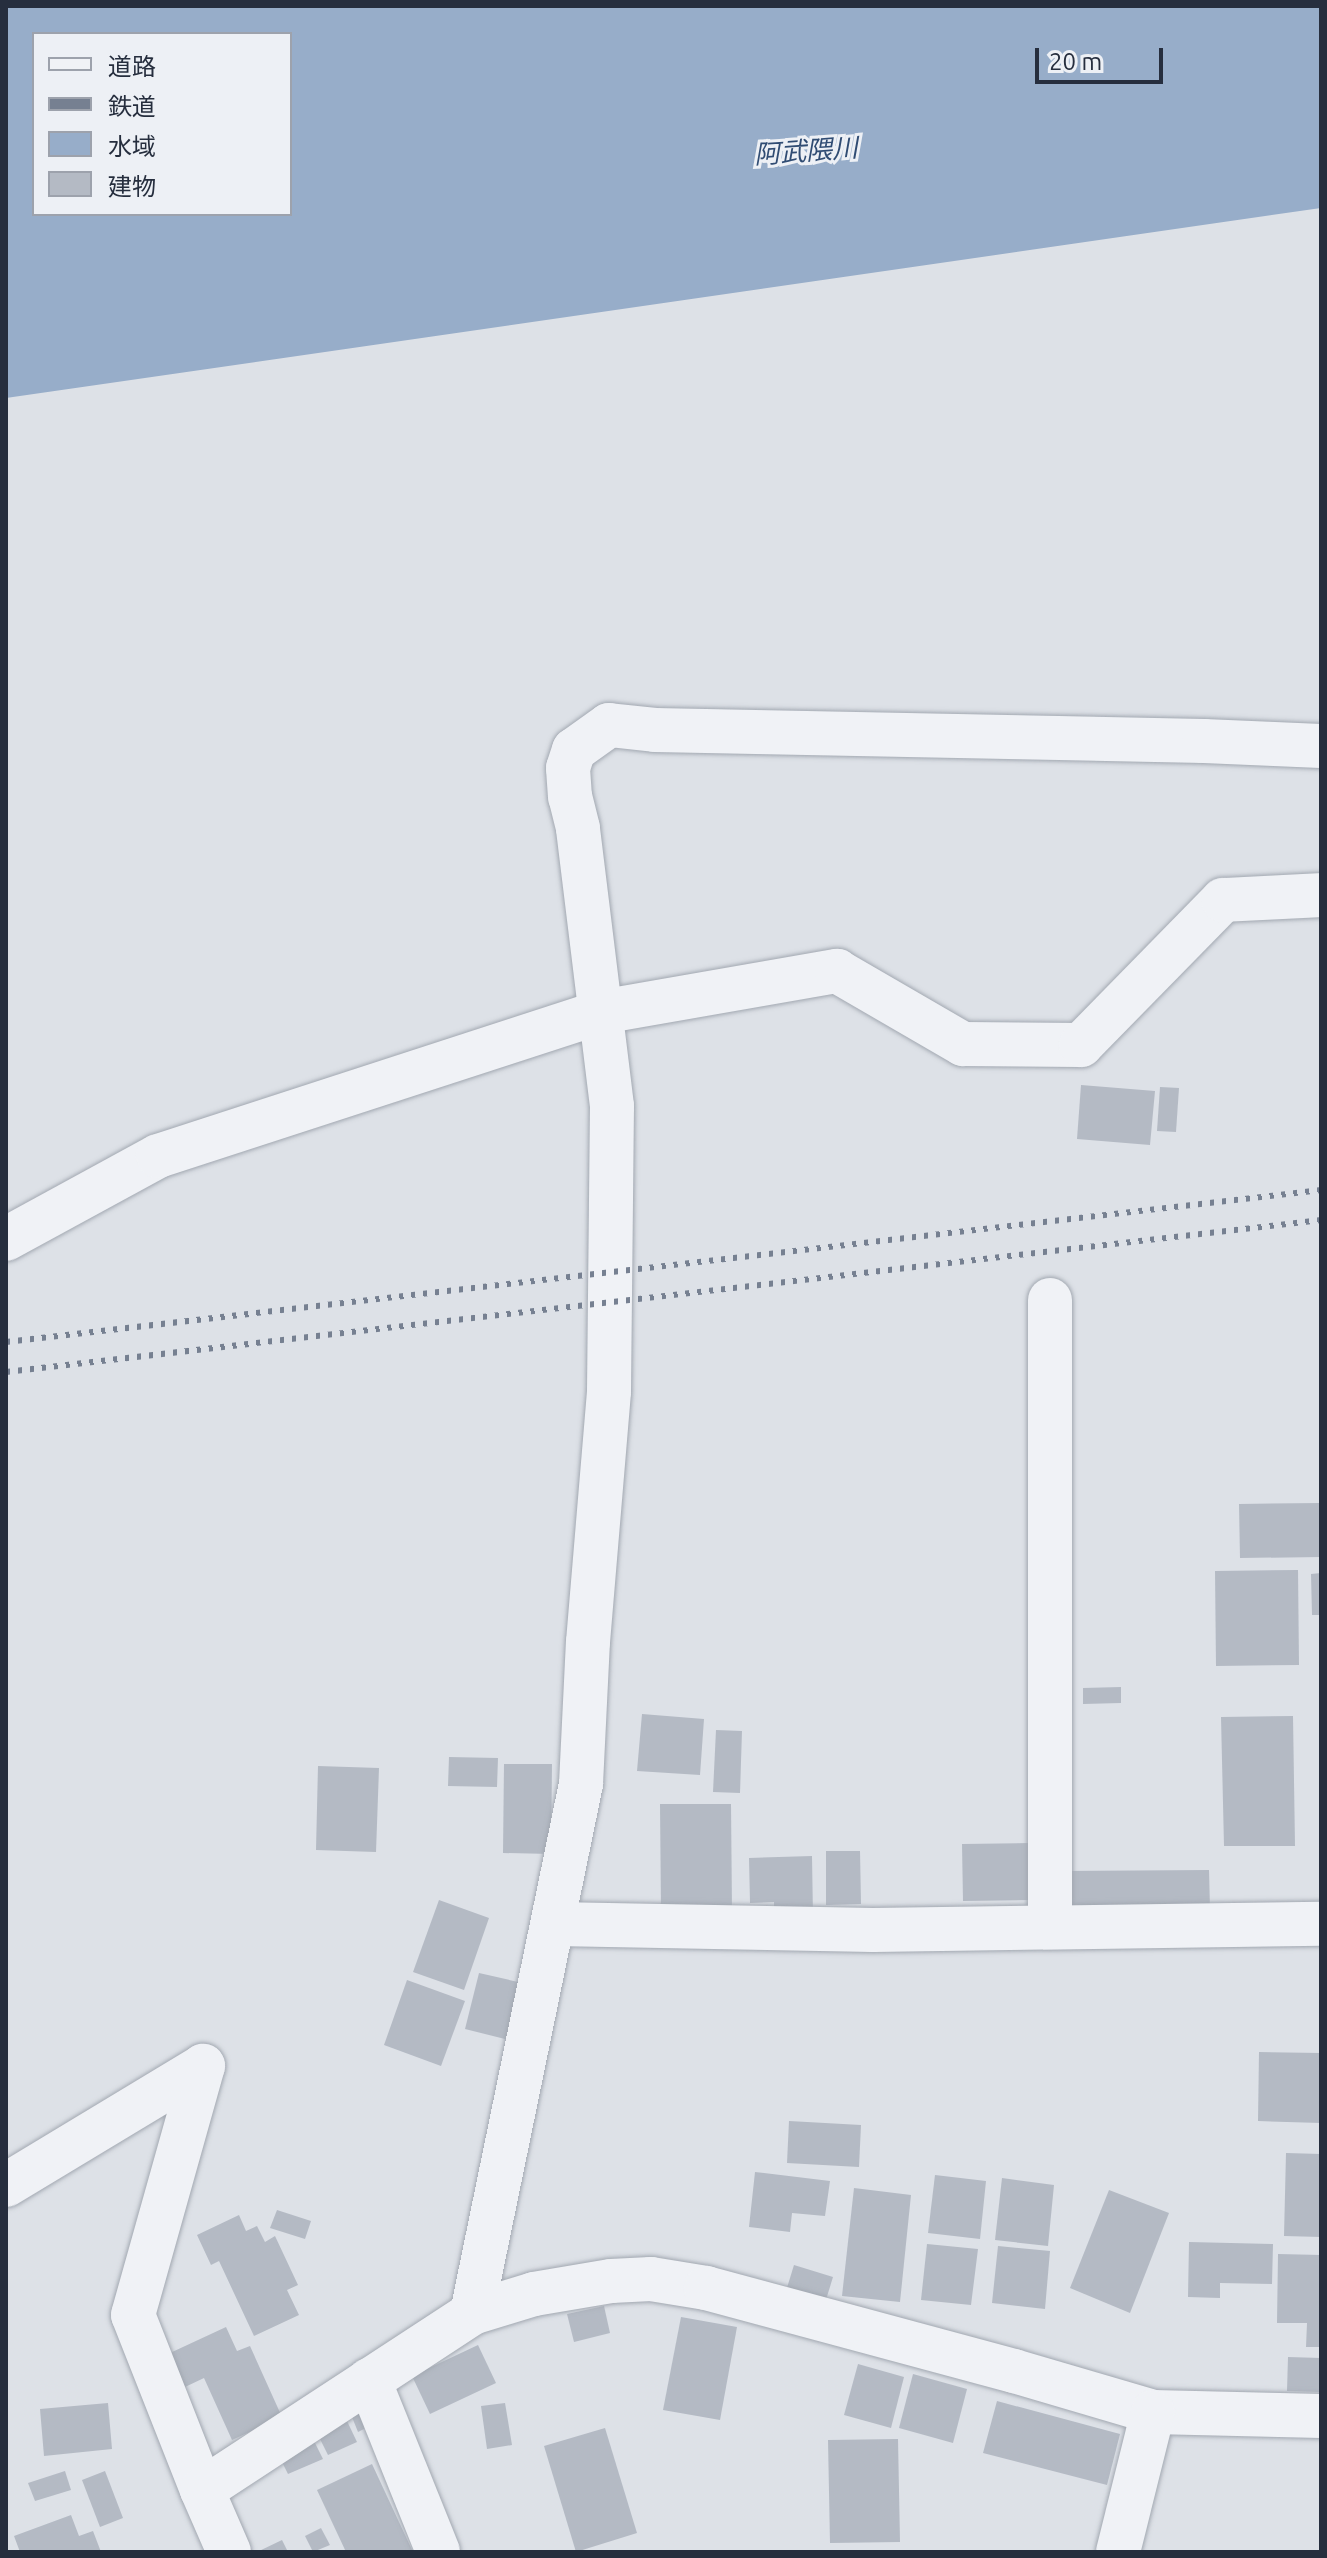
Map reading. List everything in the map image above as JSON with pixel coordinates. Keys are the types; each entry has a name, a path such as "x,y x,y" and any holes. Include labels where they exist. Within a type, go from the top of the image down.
{"street":[{"path":"472,2313 555,1924 581,1784 588,1642 611,1364 612,1106 568,768 574,750 609,725 655,730 1321,746"},
{"path":"6,1239 158,1156 601,1012 837,971 963,1044 1081,1045 1223,900 1321,895"},
{"path":"1050,1300 1050,1927"},
{"path":"555,1924 812,1930 1321,1924"},
{"path":"6,2185 203,2066 133,2315 229,2552"},
{"path":"202,2490 472,2313 534,2294 611,2281 651,2279 679,2283 984,2362 1153,2412 1321,2416"},
{"path":"369,2380 438,2552"},
{"path":"1118,2552 1153,2412"}],"water":[{"name":"阿武隈川","path":"6,6 1321,6 1321,208 6,398"}],"building":[{"path":"1081,1085 1155,1091 1150,1145 1077,1139"},
{"path":"1160,1087 1179,1088 1176,1132 1157,1131"},
{"path":"1321,1503 1321,1557 1240,1558 1239,1504"},
{"path":"1298,1570 1299,1665 1216,1666 1215,1571"},
{"path":"1321,1573 1321,1615 1312,1615 1311,1574"},
{"path":"1121,1687 1121,1703 1083,1704 1083,1688"},
{"path":"642,1714 704,1719 700,1775 637,1771"},
{"path":"1293,1716 1295,1846 1224,1846 1221,1717"},
{"path":"716,1730 742,1731 740,1793 713,1792"},
{"path":"449,1757 498,1758 497,1787 448,1786"},
{"path":"504,1764 552,1764 551,1854 503,1853"},
{"path":"318,1766 379,1768 376,1852 316,1850"},
{"path":"660,1804 731,1804 732,1911 661,1911"},
{"path":"1030,1843 1031,1900 963,1901 962,1844"},
{"path":"826,1851 860,1851 861,1904 826,1905"},
{"path":"812,1856 813,1917 774,1917 774,1902 750,1903 749,1858"},
{"path":"1209,1870 1210,1909 1061,1911 1061,1871"},
{"path":"439,1900 489,1918 464,1990 413,1972"},
{"path":"479,1973 527,1984 513,2041 465,2029"},
{"path":"407,1980 465,2001 441,2066 384,2045"},
{"path":"1259,2052 1321,2053 1321,2123 1258,2121"},
{"path":"789,2121 861,2125 859,2167 787,2163"},
{"path":"1286,2153 1321,2154 1321,2237 1284,2236"},
{"path":"755,2172 830,2181 825,2216 792,2213 790,2232 749,2227"},
{"path":"935,2175 986,2181 980,2239 928,2233"},
{"path":"1002,2178 1054,2185 1048,2246 995,2240"},
{"path":"854,2188 911,2195 900,2302 842,2296"},
{"path":"1109,2190 1169,2213 1130,2313 1070,2288"},
{"path":"277,2210 311,2221 305,2239 270,2228"},
{"path":"239,2215 246,2231 257,2226 265,2242 275,2236 298,2285 287,2290 299,2315 254,2336 219,2261 211,2265 197,2235"},
{"path":"1189,2242 1273,2244 1272,2284 1220,2283 1220,2298 1188,2297"},
{"path":"927,2244 978,2249 971,2305 921,2300"},
{"path":"998,2246 1050,2251 1045,2309 992,2303"},
{"path":"1278,2254 1321,2255 1321,2347 1306,2347 1307,2323 1277,2323"},
{"path":"794,2265 833,2277 825,2303 786,2291"},
{"path":"604,2306 610,2333 574,2342 567,2314"},
{"path":"681,2317 737,2327 720,2420 663,2410"},
{"path":"226,2327 237,2351 250,2346 282,2417 232,2440 204,2378 185,2387 170,2353"},
{"path":"478,2345 496,2383 430,2414 412,2376"},
{"path":"1288,2357 1321,2358 1321,2392 1287,2391"},
{"path":"858,2364 904,2377 891,2428 844,2415"},
{"path":"913,2374 967,2389 953,2443 899,2428"},
{"path":"997,2401 1120,2434 1107,2485 983,2453"},
{"path":"108,2403 112,2449 44,2456 40,2409"},
{"path":"505,2403 512,2445 487,2449 481,2406"},
{"path":"370,2409 376,2423 358,2432 352,2417"},
{"path":"347,2421 357,2442 328,2455 318,2435"},
{"path":"605,2428 637,2533 576,2552 544,2446"},
{"path":"313,2439 323,2459 288,2474 278,2454"},
{"path":"898,2439 900,2542 830,2543 828,2440"},
{"path":"372,2464 413,2552 346,2552 317,2490"},
{"path":"65,2471 71,2490 35,2501 28,2483"},
{"path":"105,2471 123,2518 100,2527 82,2480"},
{"path":"71,2515 79,2536 93,2531 101,2552 20,2552 14,2536"},
{"path":"321,2528 330,2545 313,2552 305,2536"},
{"path":"282,2540 288,2552 257,2552"}],"railway":[{"path":"6,1342 1321,1190"},
{"path":"6,1372 1321,1220"}]}
